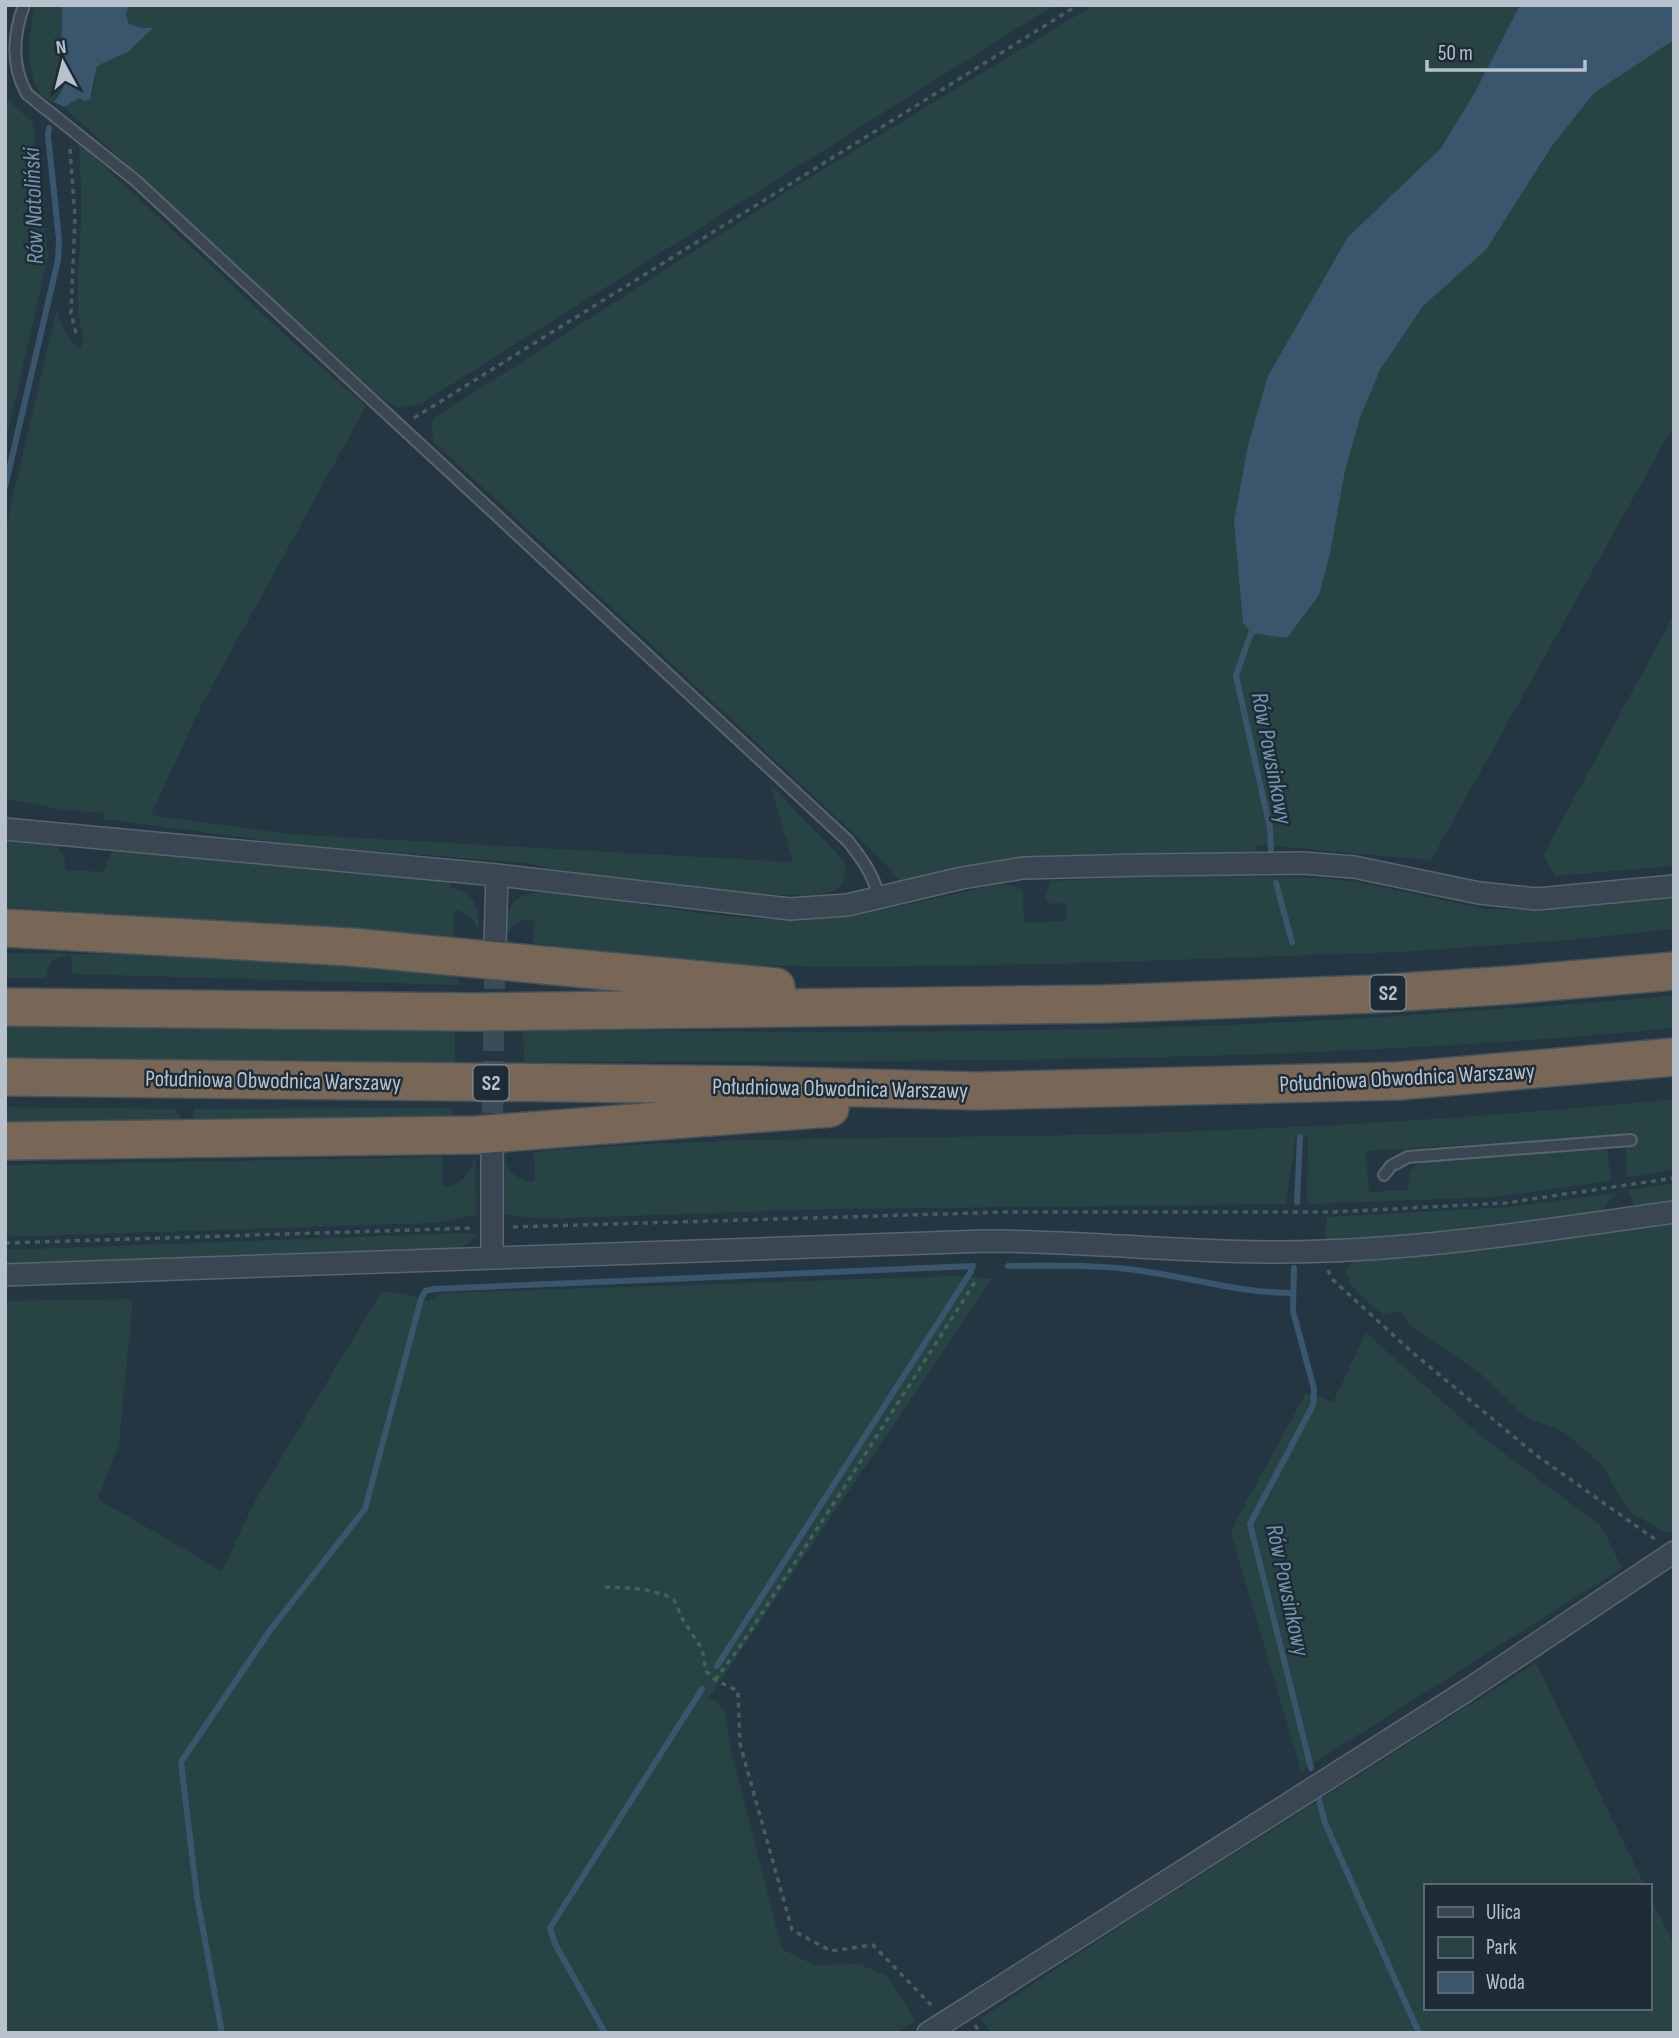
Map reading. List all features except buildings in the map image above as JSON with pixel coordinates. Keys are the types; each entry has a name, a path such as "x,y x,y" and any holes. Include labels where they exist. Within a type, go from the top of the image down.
{"highway":[{"path":"5,928 351,947 803,989 951,1006"},
{"name":"S2","path":"5,1007 477,1012 1102,1004 1372,994 1674,971"},
{"name":"Południowa Obwodnica Warszawy","path":"5,1077 756,1085 977,1091 1398,1081 1674,1058"},
{"path":"5,1141 496,1134 839,1107 977,1091"}],"street":[{"path":"5,829 497,875 790,909 847,905 962,878 1023,868 1302,863 1354,867 1479,893 1537,898 1674,886"},
{"path":"495,942 497,875"},
{"path":"492,1153 492,1258"},
{"path":"5,1275 985,1241 1039,1241 1233,1252 1323,1251 1448,1241 1674,1212"},
{"path":"937,2027 1466,1691 1673,1552"}],"lane":[{"path":"24,5 17,33 17,76 27,94 136,181 848,841 868,867 879,897"},
{"path":"1384,1175 1391,1167 1408,1157 1632,1140"}],"path":[{"path":"401,426 1077,5"},
{"path":"72,129 70,156 75,218 71,313 76,337"},
{"path":"5,1243 994,1212 1334,1212 1505,1203 1674,1178"},
{"path":"1323,1251 1324,1261 1332,1279 1413,1353 1536,1455 1673,1552"},
{"path":"715,1680 827,1514 975,1282"},
{"path":"605,1587 642,1589 674,1600 683,1620 702,1649 706,1671 715,1680 738,1691 740,1744 792,1930 831,1951 873,1945 937,2027 974,2025 979,2033"}],"green space":[{"path":"35,5 62,5 65,81 54,102 44,97 37,88 30,60"},
{"path":"129,5 1054,5 422,403 400,408 385,401 64,107 93,94 97,66 128,52 152,28 129,24 126,15"},
{"path":"1094,5 1520,5 1475,92 1441,148 1348,237 1330,554 1345,471 1360,418 1380,370 1423,306 1486,250 1552,146 1594,93 1674,40 1674,425 1431,860 1257,845 1257,855 1090,855 1042,859 901,882 879,857 434,442 431,430 433,419 791,189"},
{"path":"5,97 33,123 48,256 5,444"},
{"path":"79,143 296,345 366,406 201,706 151,815 288,834 793,862 770,784 843,860 845,875 837,889 820,894 748,893 553,869 527,863 299,845 104,819 105,813 65,810 5,799 5,531 57,308 65,331 80,350 84,337 78,310 81,209"},
{"path":"1674,615 1674,866 1555,876 1543,855"},
{"path":"5,840 54,842 64,856 66,870 104,872 111,853 122,846 450,881 450,887 466,894 475,903 479,934 471,917 454,910 454,936 5,907"},
{"path":"1178,875 1320,878 1358,882 1485,909 1535,910 1674,898 1674,929 1403,952 1055,964 841,967 705,964 533,943 535,921 525,919 512,926 505,943 510,908 521,897 541,892 582,895 746,918 801,919 857,913 995,885 1007,885 1017,887 1023,892 1024,923 1066,921 1066,903 1050,904 1045,897 1051,881"},
{"path":"5,953 169,955 455,971 460,985 72,974 71,955 59,957 50,963 46,978 5,978"},
{"path":"1674,995 1674,1028 1387,1049 955,1061 524,1062 523,1029 883,1032 1123,1028 1363,1018"},
{"path":"5,1024 455,1030 455,1064 5,1059"},
{"path":"1674,1099 1674,1170 1626,1177 1626,1145 1635,1143 1633,1132 1598,1137 1366,1151 1369,1192 1408,1190 1410,1171 1421,1162 1607,1148 1611,1181 1495,1197 1307,1204 1308,1137 1296,1137 1286,1204 827,1209 542,1219 501,1214 501,1153 505,1153 507,1165 513,1174 523,1180 535,1182 534,1152 601,1147 736,1141 1223,1130 1449,1118"},
{"path":"5,1107 176,1109 182,1119 194,1123 194,1109 452,1108 453,1120 5,1128"},
{"path":"475,1154 476,1215 434,1223 5,1237 5,1165 442,1157 442,1186 449,1186 464,1177"},
{"path":"1674,1183 1674,1201 1634,1204 1628,1190"},
{"path":"1616,1193 1602,1211 1420,1236 1325,1241 1327,1217 1509,1207"},
{"path":"1674,1222 1674,1532 1664,1532 1629,1511 1601,1464 1564,1432 1525,1417 1482,1375 1412,1326 1399,1311 1383,1315 1355,1289 1346,1270 1350,1264 1359,1260"},
{"path":"467,1233 477,1235 463,1246 446,1251 5,1264 5,1250"},
{"path":"958,1276 992,1279 708,1699 716,1701 725,1711 730,1746 782,1949 814,1965 859,1964 887,1976 915,2020 896,2033 5,2033 5,1301 133,1299 119,1443 98,1499 222,1571 254,1503 381,1292 404,1293 429,1301 442,1293"},
{"path":"1366,1333 1481,1436 1602,1527 1622,1568 1301,1771 1231,1533 1306,1393 1333,1402"},
{"path":"1536,1663 1644,1884 1424,1884 1424,2010 1651,2010 1651,1899 1674,1945 1674,2033 991,2033 981,2018 1147,1909"}],"water":[{"path":"62,5 129,5 126,15 129,24 153,28 128,52 97,66 90,99 85,101 79,98 64,107 54,102 65,81"},
{"path":"1520,5 1674,5 1674,40 1594,93 1552,146 1486,250 1423,306 1380,370 1360,418 1345,471 1330,554 1319,595 1287,638 1251,633 1243,623 1234,521 1248,445 1268,376 1348,237 1441,148 1475,92"}],"waterway":[{"name":"Rów Natoliński","path":"5,487 58,260 59,240 49,128"},
{"name":"Rów Powsinkowy","path":"1251,633 1236,676 1270,828 1271,850"},
{"name":"Rów Powsinkowy","path":"1276,883 1292,942"},
{"name":"Rów Powsinkowy","path":"1297,1202 1300,1137"},
{"path":"222,2033 197,1897 181,1762 271,1629 365,1509 425,1291 973,1266 717,1666"},
{"path":"1008,1266 1109,1267 1235,1288 1292,1293"},
{"name":"Rów Powsinkowy","path":"1294,1268 1293,1311 1314,1389 1313,1405 1250,1524 1311,1768"},
{"path":"605,2033 555,1944 550,1928 702,1689"},
{"name":"Rów Powsinkowy","path":"1318,1796 1325,1823 1419,2033"}],"tunnel":[{"path":"492,1144 495,952"}]}
